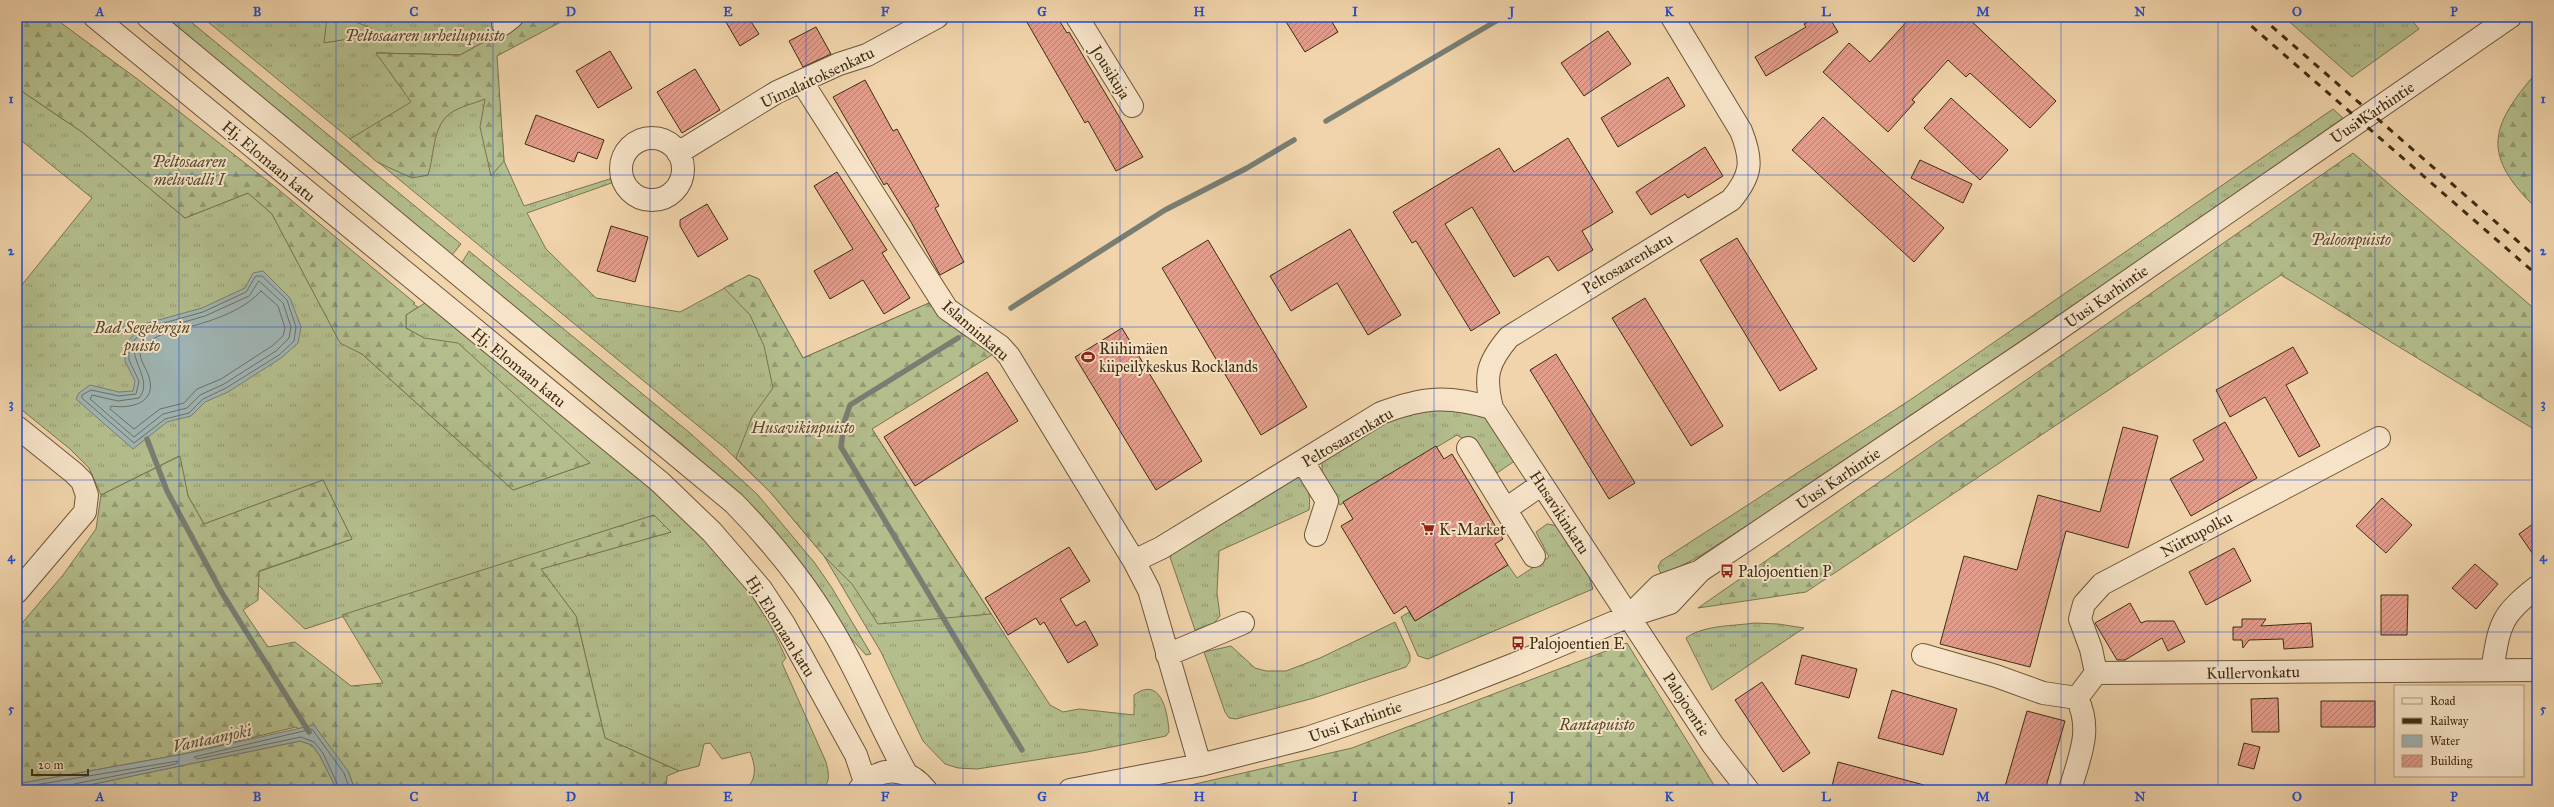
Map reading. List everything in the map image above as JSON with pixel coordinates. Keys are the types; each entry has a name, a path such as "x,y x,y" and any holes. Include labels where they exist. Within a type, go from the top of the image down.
{"street":[{"name":"Hj. Elomaan katu","path":"95,17 449,310 660,482 733,555 761,589 784,624 856,755 862,786"},
{"name":"Hj. Elomaan katu","path":"148,17 696,470 761,530 801,579 832,628 906,773"},
{"name":"Uimalaitoksenkatu","path":"678,153 776,92 802,82 839,64 867,55 937,17"},
{"name":"Jousikuja","path":"1077,17 1132,106"},
{"name":"Peltosaarenkatu","path":"1134,560 1161,548 1381,414 1412,402 1435,400 1469,402 1492,408 1487,386 1487,374 1496,353 1509,337 1731,200 1742,187 1749,169 1749,151 1741,131 1672,17"},
{"name":"Uusi Karhintie","path":"1070,790 1200,766 1307,738 1443,692 1515,664 1629,616 1659,586 1700,571 2040,342 2510,17"},
{"name":"Islanninkatu","path":"802,82 947,310 1000,346 1009,356 1134,560"},
{"path":"449,310 470,283"},
{"name":"Husavikinkatu","path":"1492,408 1629,616"},
{"path":"17,427 78,477 82,481 86,495 85,512 17,592"},
{"name":"Niittupolku","path":"2096,674 2091,649 2080,619 2084,604 2102,584 2379,438"},
{"path":"1468,448 1534,556"},
{"path":"1303,462 1327,501 1316,535"},
{"path":"1506,508 1542,484"},
{"path":"1134,560 1149,590 1200,766"},
{"path":"2492,670 2499,632 2505,616 2515,604 2537,587"},
{"name":"Palojoentie","path":"1629,616 1713,745 1748,790"},
{"path":"1167,655 1243,622"},
{"path":"1923,655 1996,676 2043,693 2077,698"},
{"name":"Kullervonkatu","path":"2096,674 2537,670"},
{"path":"2077,698 2096,674"},
{"path":"2070,790 2086,735 2085,714 2077,698"},
{"path":"862,786 884,772 906,773 917,779 927,790"}],"green space":[{"name":"Peltosaaren meluvalli I","path":"17,17 53,17 140,81 273,185 415,303 413,304 418,307 406,315 406,328 424,338 458,343 590,463 513,490 362,354 340,343 272,214 248,193 185,218 82,132 17,88"},
{"path":"164,17 185,17 461,244 452,255"},
{"name":"Husavikinpuisto","path":"202,17 530,17 460,55 376,53 496,56 504,161 524,206 616,177 617,181 527,213 546,249 596,298 680,312 749,275 759,279 803,358 929,303 872,429 1050,705 1063,712 1079,709 1134,715 1134,695 1143,690 1151,690 1157,693 1165,707 1169,732 1166,736 1087,752 977,769 958,768 945,764 923,741 881,652 824,556 771,493 725,448"},
{"path":"327,17 344,17 373,29 373,35 324,43"},
{"path":"530,17 570,17 497,56 504,161 491,176 480,127 485,99 458,109 445,118 435,138 428,175 412,178 377,162 350,139 411,102 376,53 460,55"},
{"path":"2284,17 2409,17 2419,29 2352,77"},
{"path":"2537,72 2537,209 2519,190 2507,173 2500,156 2498,141 2501,125 2509,109 2521,91"},
{"name":"Bad Segebergin puisto","path":"17,88 82,132 185,218 248,193 272,214 339,340 362,354 513,490 590,463 424,338 406,328 406,315 425,303 654,491 690,523 725,561 763,609 786,658 782,663 826,762 828,781 824,787 821,790 745,790 752,782 754,772 750,752 722,759 710,743 704,744 699,766 679,771 605,738 576,616 540,569 671,532 654,515 305,629 257,584 258,572 352,539 323,480 204,524 188,496 179,456 101,495 89,468 70,449 17,406 17,291 92,198 17,137"},
{"path":"2333,109 2343,118 2184,230 1944,396 1863,450 1700,556 1662,576 1658,567 1661,561 1910,400"},
{"name":"Paloonpuisto","path":"2353,153 2537,311 2537,431 2281,275 1806,592 1698,608"},
{"path":"469,251 690,433 757,494 814,562 832,588 871,654 866,655 841,627 747,505 683,445 461,264"},
{"path":"749,275 759,279 803,358 929,303 945,319 995,353 872,429 991,614 878,624 852,584 824,556 771,493 736,458 752,417 773,388 764,346 750,315 724,288"},
{"path":"1421,408 1463,411 1485,418 1499,432 1516,460 1497,473 1482,451 1457,435 1340,505 1322,471 1322,461 1391,418"},
{"path":"180,456 188,496 204,524 323,480 352,539 259,571 258,600 243,610 268,647 295,642 351,686 383,683 342,615 654,515 671,532 541,569 576,616 605,738 679,771 667,776 666,790 355,790 348,771 296,727 184,754 17,784 17,629 63,575 96,529 101,495"},
{"path":"1298,475 1308,491 1310,499 1309,510 1219,551 1217,593 1220,616 1214,623 1195,630 1169,554"},
{"path":"1547,524 1559,526 1586,567 1593,589 1428,659 1418,656 1401,617 1409,612 1415,621 1508,565 1517,578 1549,557 1536,532"},
{"path":"1395,622 1410,655 1410,661 1406,667 1314,698 1236,719 1229,718 1225,712 1204,652 1231,646 1255,668 1266,671 1286,671 1320,658"},
{"path":"1755,623 1778,624 1804,628 1712,690 1686,638 1710,628"},
{"name":"Rantapuisto","path":"1627,643 1717,790 1169,790 1352,748"},
{"path":"300,741 312,745 320,756 337,790 65,790"}],"water":[{"path":"263,271 290,298 301,327 298,343 281,358 228,392 205,402 191,416 167,422 133,449 76,399 79,393 90,385 119,392 133,391 135,381 125,361 125,344 144,324 202,308 245,288 253,273"},
{"path":"314,725 348,771 355,790 337,790 320,756 312,745 300,741 65,790 17,790 17,784 184,754"}],"building":[{"path":"723,17 748,17 759,34 740,46"},
{"path":"1024,17 1057,17 1067,33 1069,32 1143,157 1116,171 1088,121 1085,123"},
{"path":"1283,17 1329,17 1338,32 1305,52"},
{"path":"1816,17 1829,17 1838,32 1766,76 1755,57 1806,27 1804,24"},
{"path":"1911,17 1967,17 2056,101 2030,128 1970,73 1966,77 1948,60 1912,100 1915,102 1888,132 1823,72 1849,43 1870,62"},
{"path":"816,27 831,54 803,67 789,41"},
{"path":"1608,31 1631,64 1584,96 1561,63"},
{"path":"610,51 632,88 598,108 576,71"},
{"path":"695,69 720,110 682,133 657,92"},
{"path":"1668,77 1685,106 1618,147 1601,118"},
{"path":"865,80 893,131 897,129 939,206 935,208 964,262 940,275 911,222 887,183 884,185 833,97"},
{"path":"1951,98 2008,150 1980,180 1924,128"},
{"path":"536,115 604,140 597,159 578,152 574,162 525,144"},
{"path":"1823,117 1944,228 1914,262 1792,150"},
{"path":"1568,138 1613,212 1582,231 1593,250 1558,271 1548,256 1514,277 1472,207 1445,224 1500,313 1471,331 1416,241 1412,243 1393,212 1499,148 1514,172"},
{"path":"1705,147 1723,176 1688,198 1685,194 1651,215 1636,192"},
{"path":"1920,160 1972,184 1963,203 1911,178"},
{"path":"837,172 887,250 882,253 910,298 884,314 863,280 830,299 814,271 853,249 814,186"},
{"path":"707,204 728,239 698,257 680,226 680,220"},
{"path":"611,226 648,237 635,282 597,271"},
{"path":"1350,229 1401,315 1368,335 1337,283 1291,311 1270,276"},
{"path":"1737,238 1817,369 1780,391 1700,260"},
{"path":"1208,240 1307,407 1261,435 1162,268"},
{"path":"1645,298 1723,426 1691,446 1612,318"},
{"path":"1122,328 1202,461 1156,490 1075,357"},
{"path":"2293,347 2308,373 2286,385 2320,446 2299,457 2265,397 2230,417 2216,390"},
{"path":"1556,354 1635,483 1609,499 1530,370"},
{"path":"987,372 1018,421 915,486 884,437"},
{"path":"2225,422 2257,478 2191,516 2170,479 2204,460 2193,440"},
{"path":"2123,427 2158,436 2128,548 2066,531 2030,667 1940,644 1964,556 2017,570 2038,495 2100,512"},
{"name":"K-Market","path":"1436,446 1444,459 1452,454 1503,539 1495,544 1508,565 1415,621 1406,606 1394,614 1341,526 1353,519 1343,502"},
{"path":"2382,498 2412,525 2386,553 2356,526"},
{"path":"2537,521 2537,560 2519,534"},
{"path":"1069,547 1090,581 1060,599 1076,626 1085,621 1098,645 1068,663 1044,622 1040,625 1036,618 1008,635 985,598"},
{"path":"2234,548 2251,581 2206,605 2189,572"},
{"path":"2475,564 2498,584 2476,609 2452,588"},
{"path":"2381,595 2408,595 2407,635 2381,635"},
{"path":"2130,603 2141,623 2146,621 2174,621 2185,642 2168,651 2162,638 2125,660 2117,660 2095,623"},
{"path":"2242,619 2266,619 2261,626 2311,623 2313,647 2284,649 2283,639 2249,640 2243,648 2242,640 2233,640 2233,627 2242,627"},
{"path":"1802,655 1857,669 1849,698 1795,684"},
{"path":"1762,682 1810,753 1783,772 1735,700"},
{"path":"1892,690 1957,709 1943,755 1878,738"},
{"path":"2278,698 2279,732 2252,732 2251,699"},
{"path":"2321,701 2375,701 2375,727 2321,727"},
{"path":"2027,711 2065,721 2045,790 2004,790"},
{"path":"2244,743 2260,747 2254,769 2238,765"},
{"path":"1838,762 1924,785 1923,790 1831,790"}],"waterway":[{"path":"1326,121 1503,17"},
{"path":"1011,308 1165,210 1247,168 1294,140"},
{"path":"958,338 850,405 844,423 841,447 1022,750"},
{"path":"147,439 167,491 222,593 309,732"}],"railway":[{"path":"2241,17 2537,275"},
{"path":"2261,17 2537,258"}],"place":[{"name":"Riihimäen kiipeilykeskus Rocklands","path":"1088,357"},
{"name":"K-Market","path":"1428,529"},
{"name":"Palojoentien P","path":"1727,571"},
{"name":"Palojoentien E","path":"1518,643"}],"park label":[{"name":"Peltosaaren urheilupuisto","path":"425,35"}],"water label":[{"name":"Vantaanjoki","path":"212,738"}]}
